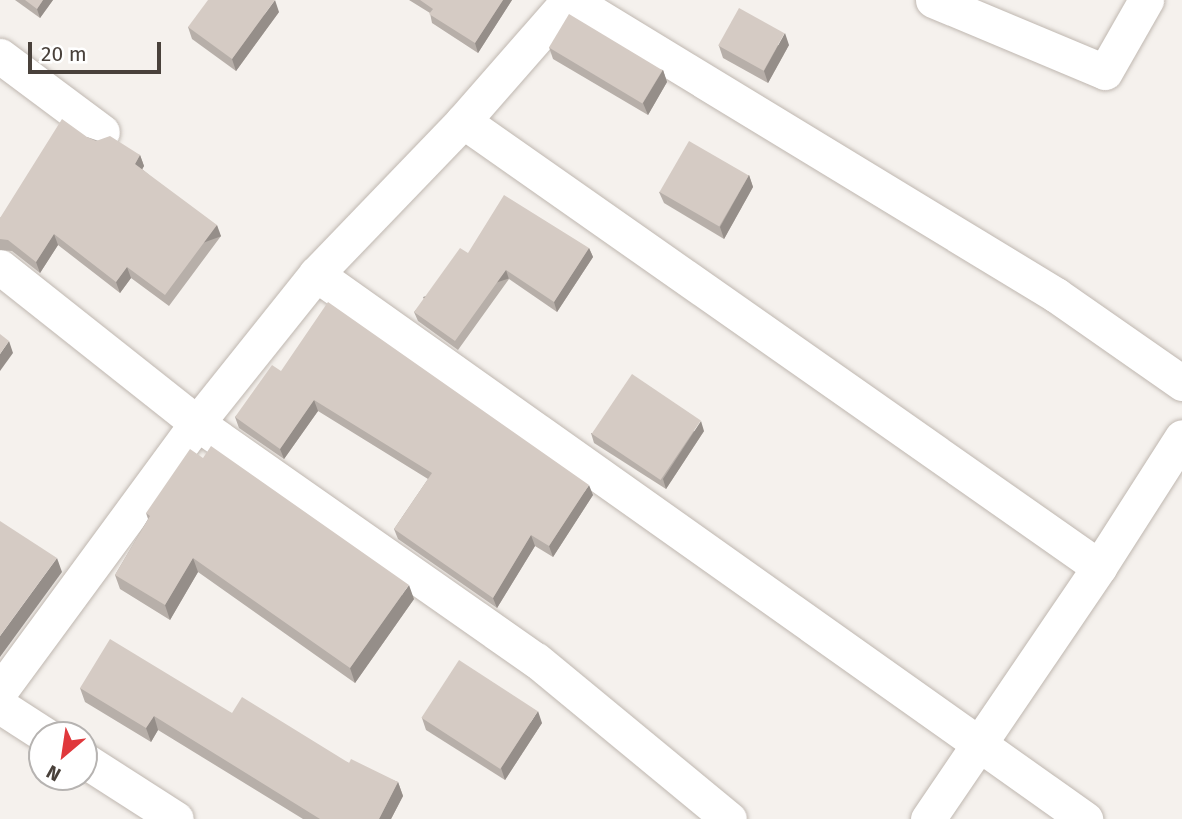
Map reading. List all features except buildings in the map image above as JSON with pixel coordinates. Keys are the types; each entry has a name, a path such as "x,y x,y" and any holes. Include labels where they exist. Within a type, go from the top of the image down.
{"street":[{"path":"0,691 197,423 316,274 463,121 570,0 1056,295 1182,383"},
{"path":"933,0 1105,72 1146,0"},
{"path":"0,56 102,132"},
{"path":"463,121 1099,568"},
{"path":"0,267 197,423 536,660 729,819"},
{"path":"316,274 1085,819"},
{"path":"928,819 1099,568 1182,437"},
{"path":"0,706 28,724"},
{"path":"98,769 176,819"}]}
